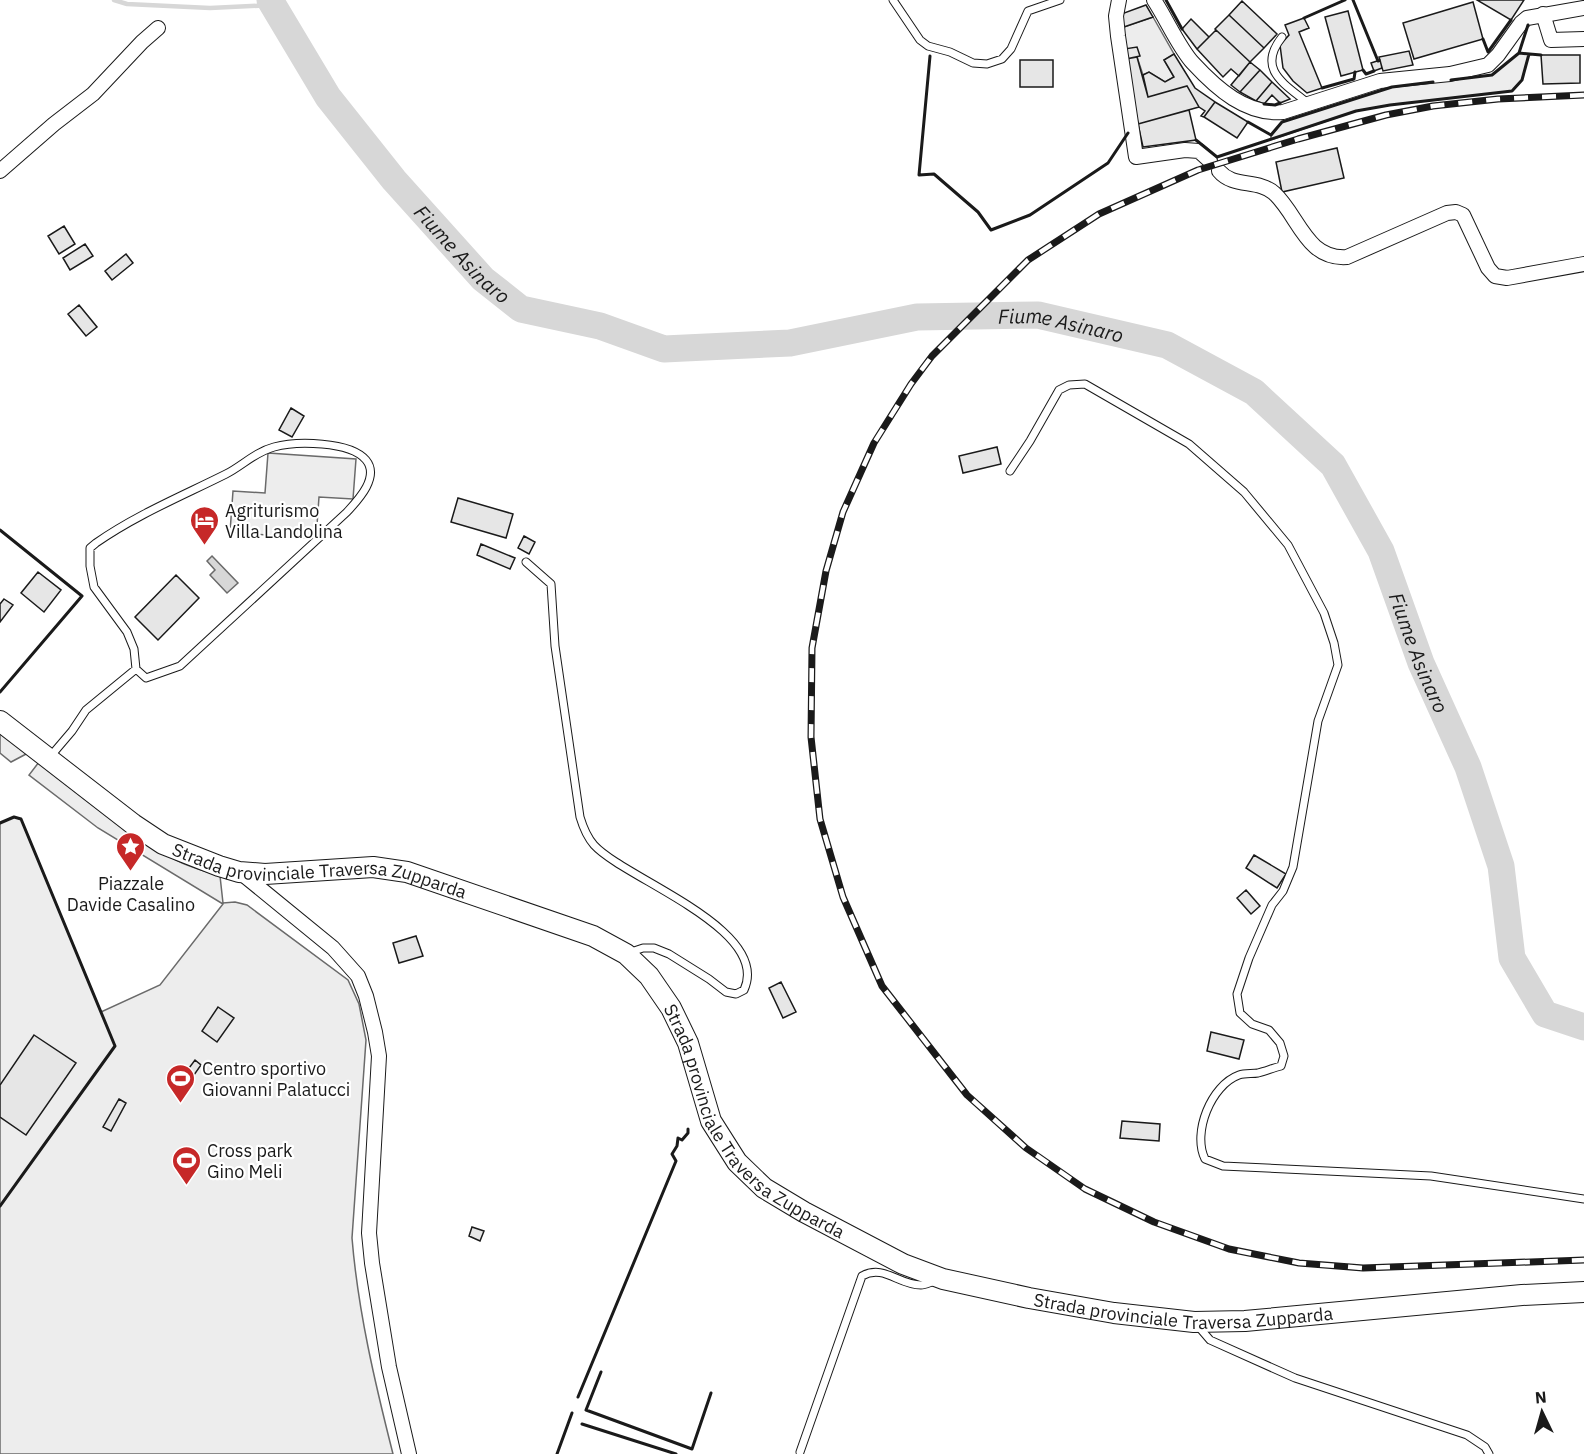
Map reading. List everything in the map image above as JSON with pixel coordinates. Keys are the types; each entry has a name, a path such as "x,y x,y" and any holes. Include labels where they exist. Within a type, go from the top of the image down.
{"main road":[{"name":"Strada provinciale Traversa Zupparda","path":"0,721 133,824 163,844 210,863 239,872 265,874 374,867 407,872 593,936 626,954 649,976 671,1008 688,1043 711,1121 737,1162 764,1188 804,1212 903,1264 943,1279 1114,1313 1194,1322 1245,1321 1534,1294 1584,1292"}],"street":[{"path":"1119,0 1116,16 1118,36 1136,157 1185,150 1199,151 1226,179 1270,190 1279,198 1312,245 1327,255 1338,258 1347,257 1447,213 1456,212 1463,215 1488,268 1495,276 1507,278 1584,264"},
{"path":"1154,0 1192,62 1235,101 1268,113 1283,112 1380,81 1450,74 1488,64 1498,55 1527,18 1584,8"},
{"path":"1544,14 1551,40 1584,39"},
{"path":"0,171 54,123 93,93 158,28"},
{"path":"239,872 333,948 358,976 366,996 379,1056 369,1233 389,1367 409,1454"}],"lane":[{"path":"893,0 920,40 928,46 950,52 973,63 987,64 1002,59 1011,49 1028,11 1060,0"},
{"path":"1282,37 1273,48 1270,63 1278,78 1309,104"},
{"path":"1010,471 1059,390 1069,385 1085,384 1189,444 1244,492 1287,545 1324,613 1334,643 1338,665 1318,721 1293,867 1283,891 1272,905 1249,958 1237,994 1240,1013 1252,1024 1269,1030 1280,1043 1284,1056 1281,1066 1257,1073 1240,1074 1224,1084 1211,1100 1201,1132 1200,1149 1205,1159 1223,1166 1431,1176 1584,1199"},
{"path":"302,444 338,446 360,454 369,463 369,479 364,492 347,512 180,666 146,678 135,669 134,649 127,632 94,587 90,548 170,500 228,473 260,452 275,446 302,444"},
{"path":"526,562 551,584 555,646 580,817 585,833 595,846 622,867 695,909 721,929 739,952 747,969 748,982 744,990 736,994 726,992 709,979 661,951 643,948 626,954"},
{"path":"48,759 86,711 135,669"},
{"path":"800,1452 862,1276 869,1272 880,1272 898,1280 921,1285 943,1279"},
{"path":"1194,1322 1210,1340 1221,1345 1295,1378 1467,1435 1485,1448 1489,1454"}],"shaded area":[{"path":"1153,17 1174,54 1164,60 1174,77 1165,82 1149,72 1143,75 1137,57 1139,56 1124,49 1121,28"},
{"path":"1519,53 1529,54 1522,80 1512,91 1356,111 1271,140 1271,136 1282,122 1392,87 1492,75"},
{"path":"268,453 356,459 353,499 319,497 316,539 230,532 233,491 265,493"},
{"path":"212,556 238,583 227,593 210,575 215,570 207,561"},
{"path":"0,730 28,753 11,762 0,753"},
{"name":"Centro sportivo Giovanni Palatucci","path":"39,762 139,839 181,862 220,876 223,903 235,902 247,905 348,980 359,1004 366,1040 352,1238 363,1320 393,1454 0,1454 0,823 14,817 21,819 101,1012 160,985 223,904 98,828 29,775"}],"building":[{"path":"1477,0 1524,0 1511,20"},
{"path":"1242,1 1277,34 1264,48 1229,15"},
{"path":"1473,2 1483,39 1414,59 1403,23"},
{"path":"1146,5 1153,17 1121,28 1120,20 1124,13"},
{"path":"1348,11 1363,70 1341,76 1325,17"},
{"path":"1229,15 1264,48 1250,62 1215,29"},
{"path":"1304,18 1309,28 1299,32 1322,88 1307,93 1283,68 1280,45 1289,35 1285,25"},
{"path":"1191,19 1209,37 1197,49 1182,29"},
{"path":"1216,30 1250,62 1239,76 1231,69 1223,77 1197,49"},
{"path":"1137,47 1140,56 1126,59 1124,49"},
{"path":"1409,51 1413,65 1383,71 1379,57"},
{"path":"1174,54 1195,88 1215,102 1204,117 1201,116 1205,111 1199,107 1187,86 1148,97 1143,75 1149,72 1165,82 1174,77 1164,60"},
{"path":"1541,55 1580,55 1580,83 1543,84"},
{"path":"1137,57 1148,97 1187,86 1199,107 1138,124 1126,59"},
{"path":"1020,60 1053,60 1053,87 1020,87"},
{"path":"1380,60 1382,68 1374,71 1371,63"},
{"path":"1250,62 1260,70 1240,92 1231,85"},
{"path":"1260,70 1272,82 1256,101 1240,92"},
{"path":"1272,82 1290,99 1280,103 1272,95 1264,104 1256,101"},
{"path":"1215,102 1248,122 1237,138 1204,117"},
{"path":"1189,110 1196,140 1143,147 1138,124"},
{"path":"1337,148 1344,178 1282,192 1276,162"},
{"path":"64,226 75,244 59,254 48,236"},
{"path":"85,244 93,256 70,270 63,258"},
{"path":"126,254 133,263 112,280 105,271"},
{"path":"79,305 97,327 86,336 68,314"},
{"path":"291,408 304,416 292,437 279,430"},
{"path":"997,447 1001,464 963,473 959,456"},
{"path":"458,498 513,514 506,538 451,522"},
{"path":"524,536 535,542 529,554 518,548"},
{"path":"481,544 515,558 510,569 477,555"},
{"path":"38,572 61,590 44,612 21,593"},
{"path":"176,575 199,598 158,640 135,617"},
{"path":"4,599 13,605 0,622 0,604"},
{"path":"1254,855 1286,874 1277,888 1246,868"},
{"path":"1246,890 1260,906 1251,914 1237,898"},
{"path":"416,936 423,956 399,963 393,943"},
{"path":"781,982 796,1012 783,1018 769,988"},
{"path":"218,1007 234,1018 217,1042 202,1031"},
{"path":"1211,1032 1244,1040 1239,1059 1207,1051"},
{"path":"34,1035 76,1063 26,1135 0,1117 0,1085"},
{"path":"195,1060 201,1065 187,1085 180,1080"},
{"path":"119,1099 126,1103 111,1131 103,1127"},
{"path":"1122,1121 1160,1124 1159,1141 1120,1138"},
{"path":"472,1227 484,1231 480,1241 469,1236"}],"waterway":[{"path":"114,0 127,4 210,8 273,5"},
{"name":"Fiume Asinaro","path":"270,0 328,97 394,180 483,279 521,309 600,326 664,349 790,343 917,317 1038,315 1167,345 1254,392 1333,465 1381,551 1421,663 1468,767 1501,866 1512,958 1545,1014 1584,1027"}],"railway":[{"path":"1584,95 1498,99 1433,106 1386,115 1298,139 1198,170 1099,214 1028,260 932,356 911,384 874,443 843,512 826,571 812,648 811,737 820,819 843,897 882,986 967,1095 1026,1148 1085,1189 1154,1222 1229,1249 1299,1263 1363,1268 1584,1260"}],"wall":[{"path":"1166,0 1182,29"},
{"path":"1304,18 1345,0"},
{"path":"1353,0 1378,61"},
{"path":"1483,39 1488,52 1511,20"},
{"path":"1451,80 1492,75 1519,53 1528,25"},
{"path":"1519,53 1541,55"},
{"path":"1196,140 1217,157 1356,111 1512,91 1522,80 1529,54"},
{"path":"930,56 919,175 934,174 978,212 991,230 1030,215 1108,163 1128,133"},
{"path":"1363,70 1366,74 1374,71"},
{"path":"1322,88 1354,79 1355,72"},
{"path":"1248,122 1271,135 1282,122 1392,87 1433,82"},
{"path":"1264,104 1280,103"},
{"path":"0,530 82,596 0,692"},
{"path":"0,823 14,817 21,819 115,1046 0,1206"},
{"path":"578,1397 676,1161 672,1154 677,1146 678,1138 682,1140 688,1133 688,1129"},
{"path":"601,1372 586,1410 692,1449 711,1393"},
{"path":"557,1454 572,1413"},
{"path":"582,1424 676,1454"}],"place":[{"name":"Agriturismo Villa Landolina","path":"204,546"},
{"name":"Piazzale Davide Casalino","path":"131,872"},
{"name":"Centro sportivo Giovanni Palatucci","path":"181,1104"},
{"name":"Cross park Gino Meli","path":"186,1186"}]}
